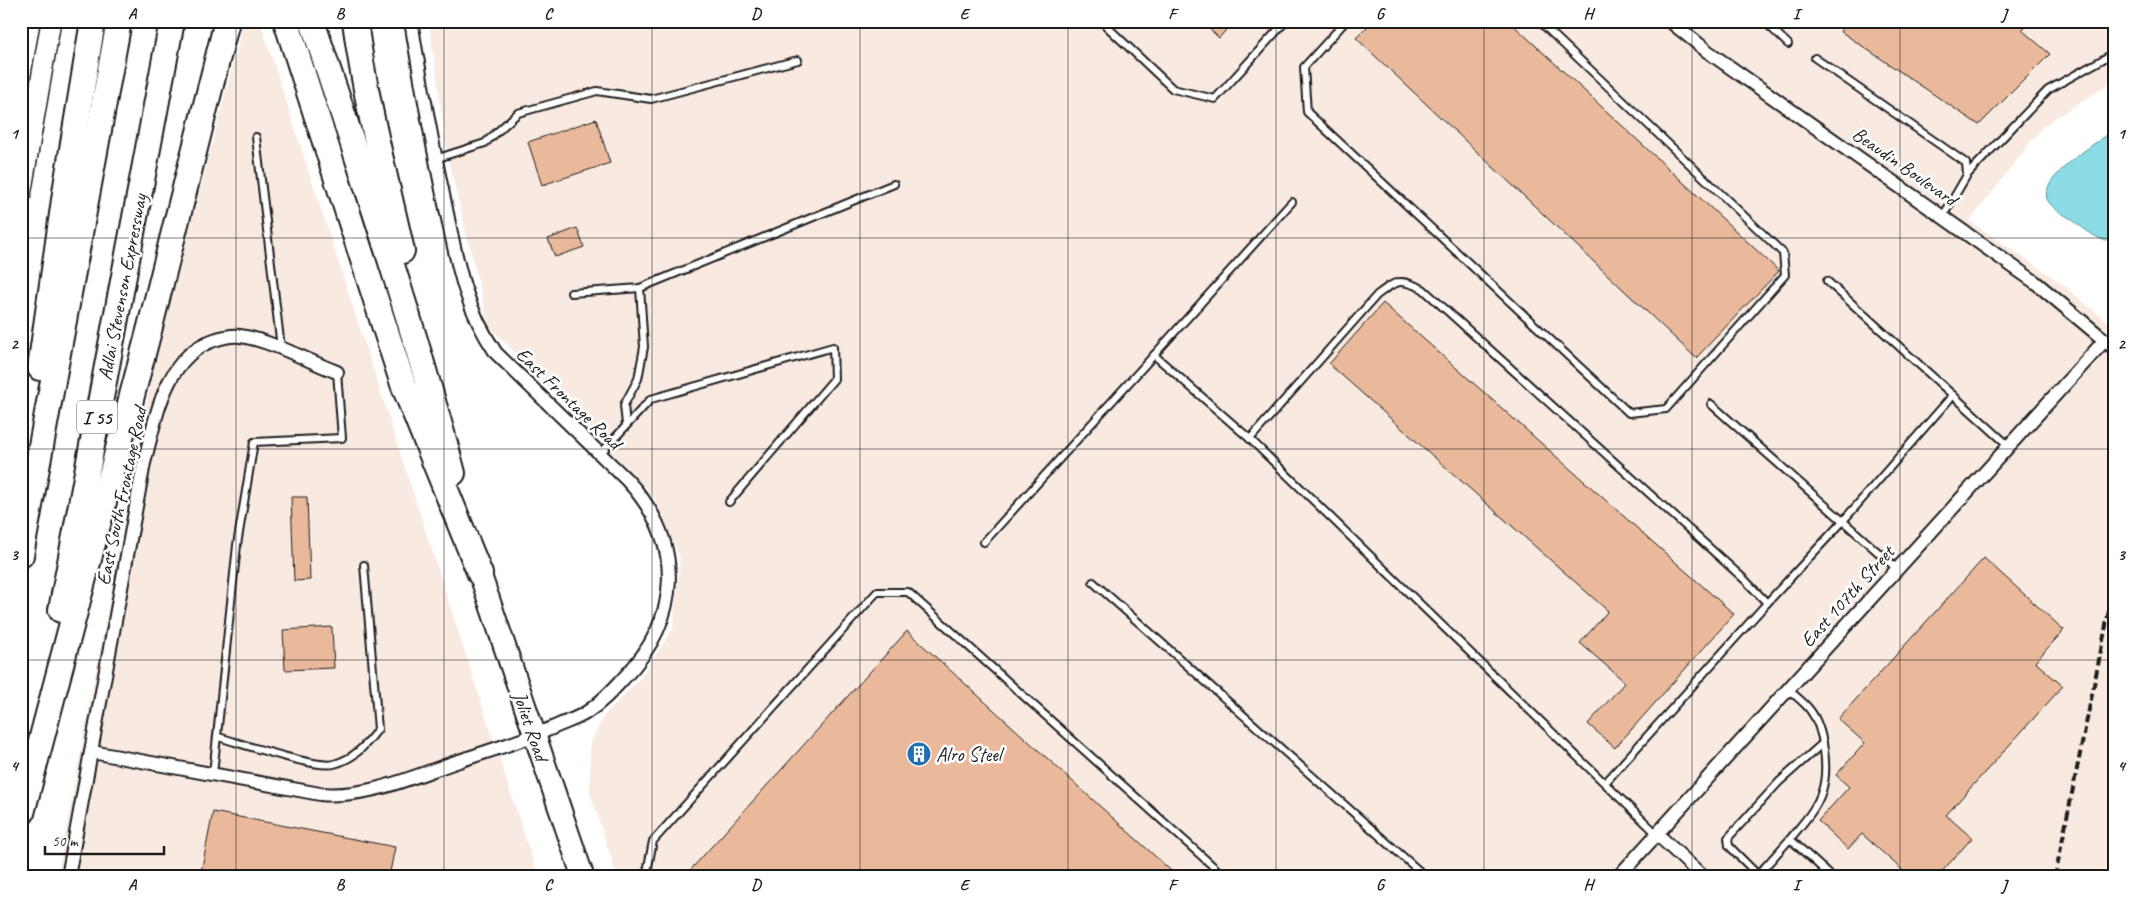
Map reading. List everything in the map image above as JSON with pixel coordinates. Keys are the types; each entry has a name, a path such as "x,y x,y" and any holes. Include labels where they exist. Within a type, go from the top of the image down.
{"highway":[{"path":"21,501 65,196 93,21"},
{"name":"I 55","path":"21,555 120,21"},
{"name":"Adlai Stevenson Expressway","path":"22,816 172,21"},
{"path":"22,816 149,331 227,21"},
{"path":"286,21 403,384 480,574"},
{"path":"312,21 364,176 426,372 480,574"},
{"path":"355,21 374,131 459,496"}],"main road":[{"name":"Joliet Road","path":"480,574 582,877"}],"street":[{"path":"21,196 51,21"},
{"name":"East Frontage Road","path":"410,21 435,159 464,292 481,331 496,353 514,372 640,494 660,528 670,578 665,612 646,652 607,697 586,713 534,736"},
{"name":"Beaudin Boulevard","path":"1670,21 1707,50 2035,282 2109,344"},
{"name":"East South Frontage Road","path":"68,877 144,463 162,400 175,369 192,351 208,342 224,336 240,336 337,372"},
{"name":"East 107th Street","path":"1618,877 2009,446 2109,344"},
{"path":"92,752 320,794 351,795 412,778 534,736"},
{"path":"1657,834 1703,877"}],"lane":[{"path":"1101,21 1173,89 1215,100 1286,21"},
{"path":"1346,21 1304,67 1307,112 1629,413 1666,409 1785,275 1783,253 1539,21"},
{"path":"1764,21 1788,44"},
{"path":"1943,216 1967,175 2048,90 2114,53"},
{"path":"1815,58 1966,163 1967,175"},
{"path":"435,159 485,143 518,113 545,105 597,91 651,99 798,60"},
{"path":"256,137 281,350"},
{"path":"571,293 640,288 894,184"},
{"path":"984,542 1292,202"},
{"path":"1827,281 2009,446"},
{"path":"1250,439 1377,295 1394,282 1408,282 1423,289 1745,580 1767,603"},
{"path":"626,426 624,405 638,379 644,347 640,288"},
{"path":"600,454 651,399 834,348 834,379 729,502"},
{"path":"1154,355 1250,439 1657,834"},
{"path":"213,774 237,545 254,442 342,438 337,372"},
{"path":"1605,783 1843,521 1953,395"},
{"path":"1711,404 1897,569"},
{"path":"218,737 315,764 333,764 363,750 378,729 364,565"},
{"path":"1093,582 1426,877"},
{"path":"646,877 653,841 877,592 908,592 1225,877"},
{"path":"1788,689 1810,709 1818,721 1823,743 1822,791 1812,812 1757,876 1729,846 1728,838 1779,782 1823,743"},
{"path":"1790,839 1832,877"}],"shaded area":[{"path":"244,21 260,21 538,877 57,877 154,366"},
{"path":"429,21 2114,21 2114,81 2043,126 1970,221 2057,280 2114,327 2114,877 617,877 590,792 590,744 605,714 639,680 673,629 680,558 652,494 489,326 447,154"}],"water":[{"path":"2114,131 2114,237 2106,241 2092,234 2054,208 2047,199 2047,191 2060,171 2084,151"}],"building":[{"path":"1201,21 1234,21 1219,38"},
{"path":"1373,21 1509,21 1779,271 1696,358 1356,38"},
{"path":"1849,21 2030,21 2022,30 2050,54 1979,125 1840,31"},
{"path":"596,119 610,163 542,185 528,142"},
{"path":"577,228 584,247 555,257 548,239"},
{"path":"1383,303 1734,614 1615,748 1588,724 1625,682 1580,643 1608,611 1329,364"},
{"path":"291,497 307,497 310,580 294,581"},
{"path":"1984,558 2064,630 2035,662 2063,686 1946,815 1972,838 1937,877 1910,877 1862,834 1848,849 1818,821 1849,787 1836,775 1865,743 1838,719"},
{"path":"332,627 334,668 285,670 283,630"},
{"name":"Alro Steel","path":"907,631 1178,877 684,877"},
{"path":"213,812 395,847 389,877 245,877 226,873 225,877 200,877"}],"railway":[{"path":"2055,877 2114,586"}],"place":[{"name":"Alro Steel","path":"919,754"}]}
